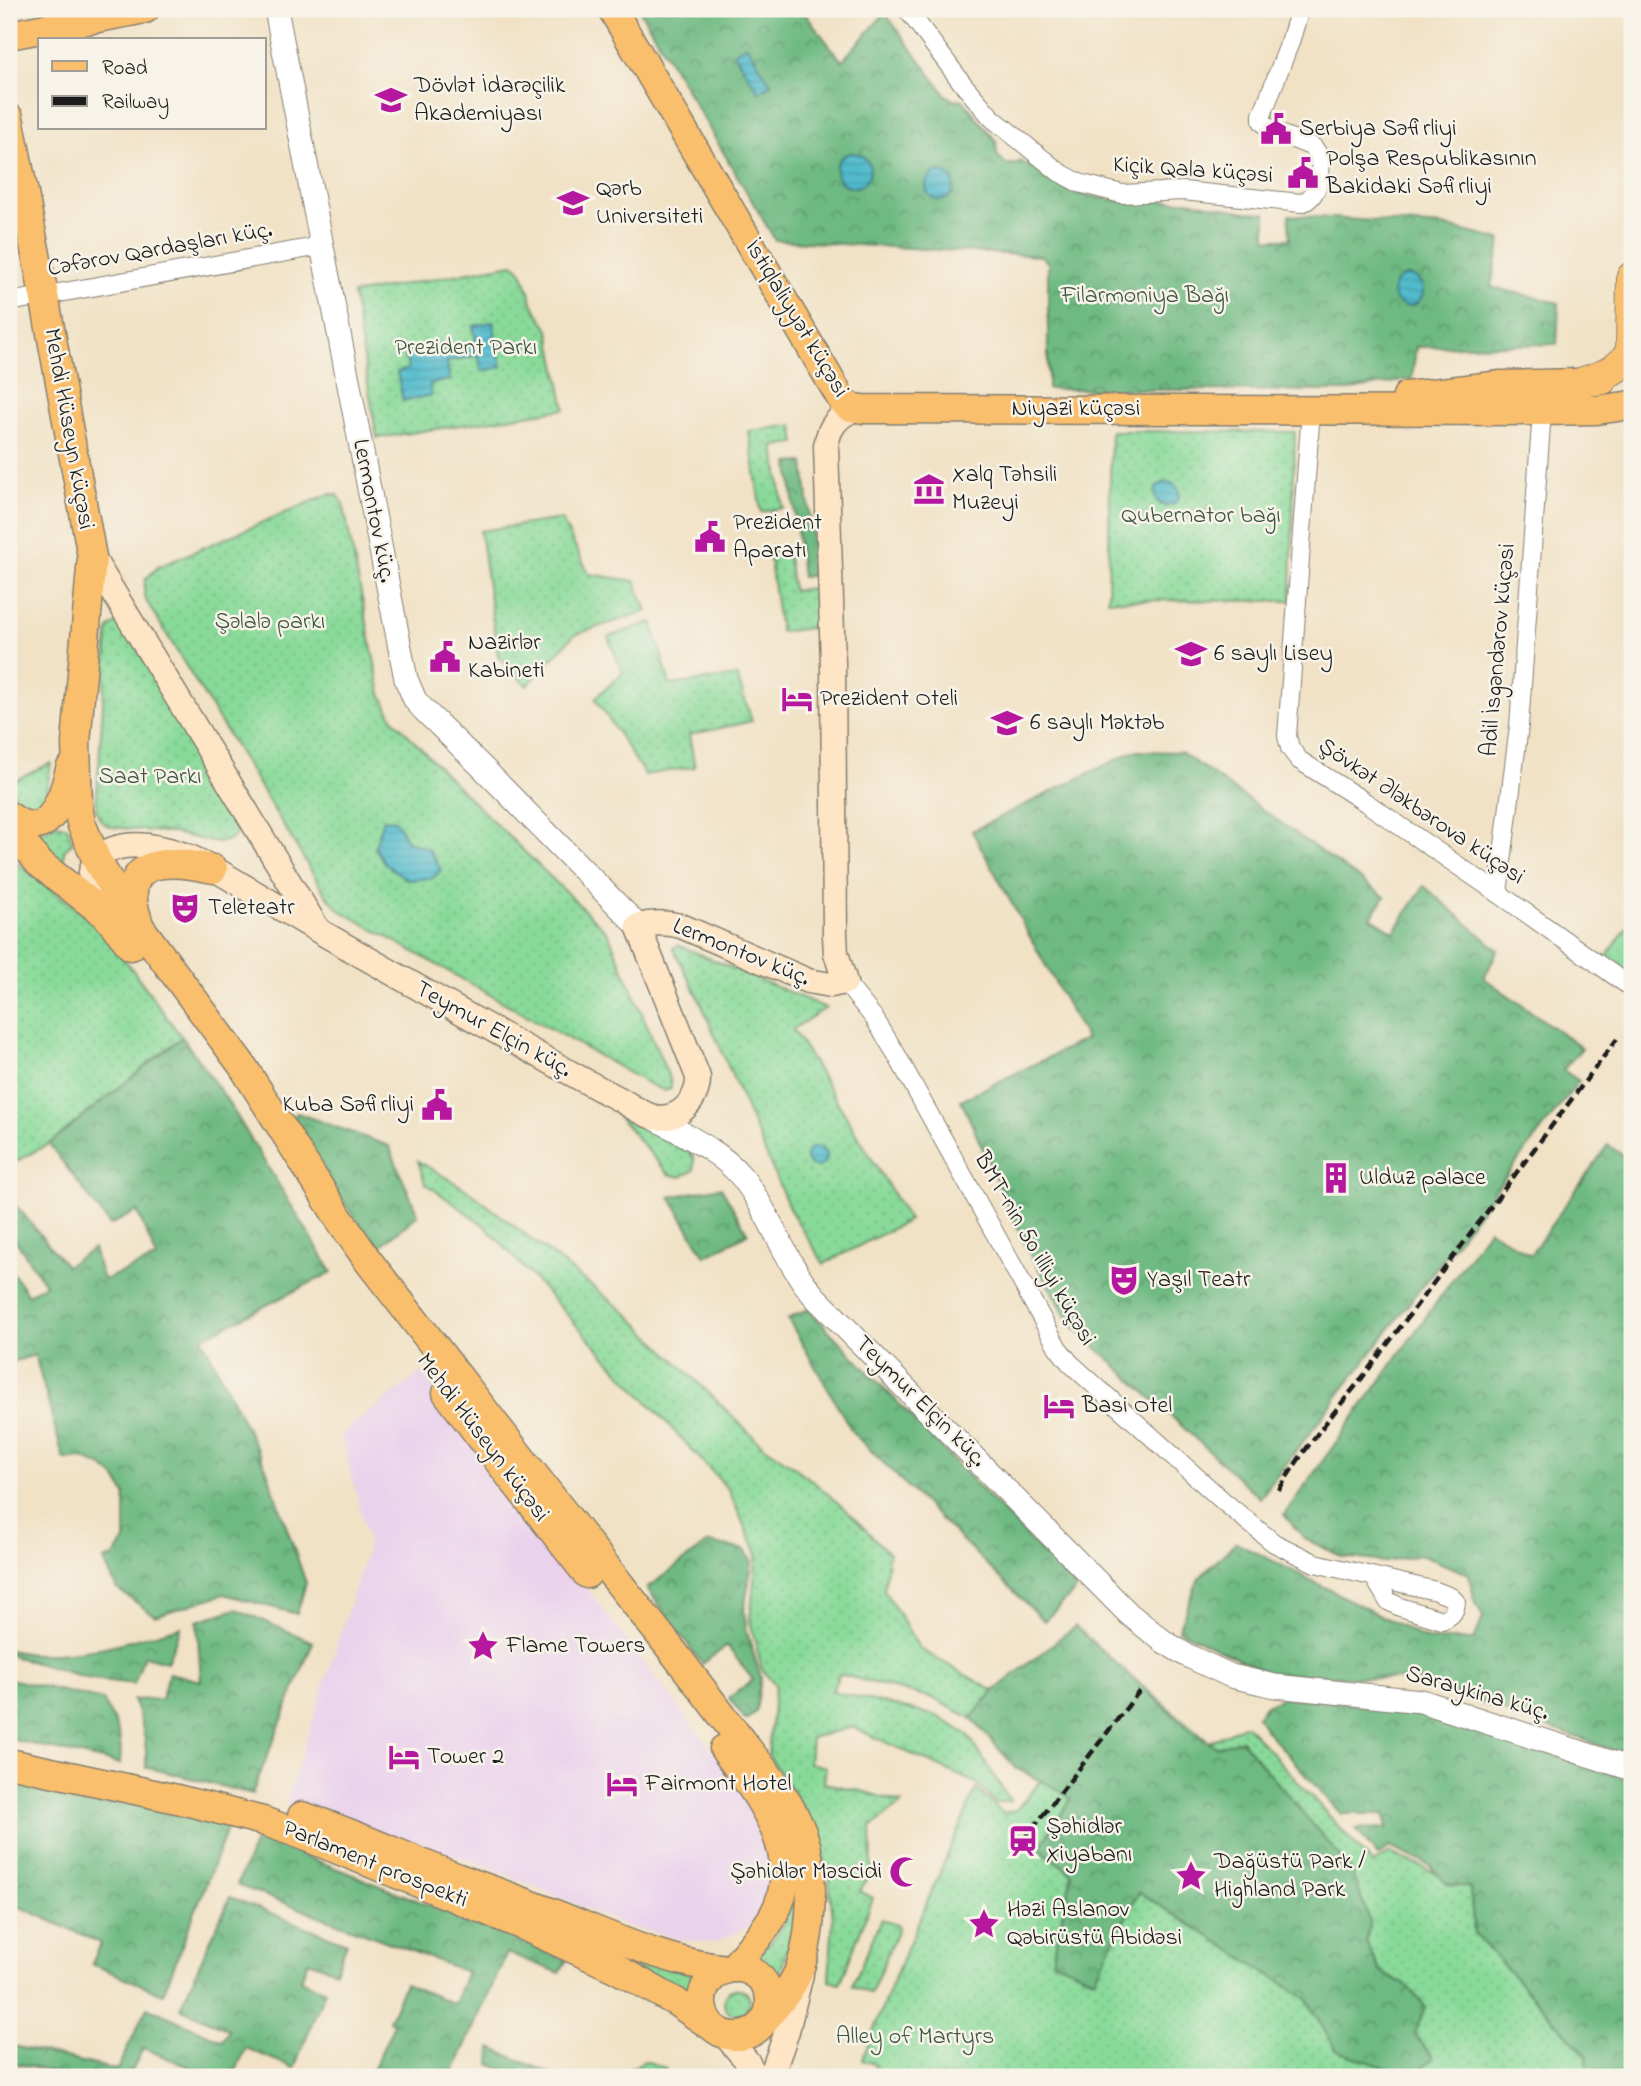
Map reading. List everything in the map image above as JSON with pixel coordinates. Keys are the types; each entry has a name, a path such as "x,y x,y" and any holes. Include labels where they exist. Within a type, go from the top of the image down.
{"highway":[{"path":"1580,383 1617,368 1625,361 1630,351 1632,277"}],"main road":[{"path":"9,35 145,9"},
{"name":"İstiqlaliyyət küçəsi","path":"612,9 842,400 855,409"},
{"name":"Mehdi Hüseyn küçəsi","path":"9,118 92,557 76,743 81,823 112,887 242,1065 369,1262 670,1647 790,1808 803,1835 809,1860 810,1897 807,1945 794,2008 775,2067"},
{"name":"Niyazi küçəsi","path":"1304,410 1491,386 1580,383 1608,379 1632,369"},
{"name":"Niyazi küçəsi","path":"855,409 1542,411 1597,410 1632,405"},
{"name":"İstiqlaliyyət küçəsi","path":"845,982 835,945 833,664 827,446 834,422 855,409"},
{"path":"1597,410 1632,411"},
{"path":"92,557 319,931"},
{"path":"9,816 29,826 38,826 53,815 61,800 76,743"},
{"name":"Mehdi Hüseyn küçəsi","path":"9,822 23,845 39,863 106,915 229,1074 325,1230 355,1272 510,1476 719,1741 768,1814 784,1858 783,1886 775,1914 730,1968"},
{"path":"106,915 92,894 90,873 97,860 119,847 141,846 182,854 213,869 319,931"},
{"path":"144,933 133,896 136,880 145,869 172,862 213,869"},
{"name":"Lermontov küç.","path":"651,1116 674,1115 690,1104 697,1092 698,1077 638,926 650,922 668,922 808,981 831,985 845,982"},
{"name":"Teymur Elçin küç.","path":"319,931 579,1079 651,1116"},
{"name":"Parlament prospekti","path":"9,1747 268,1805 340,1829 642,1949 700,1965 730,1968"},
{"name":"Parlament prospekti","path":"9,1763 177,1799 263,1821 302,1835 526,1927 617,1969 676,2002 720,2031"},
{"name":"Mehdi Hüseyn küçəsi","path":"769,2006 792,1985 807,1945"},
{"path":"756,2077 741,2053 706,2017 702,2001 712,1978 730,1968 751,1971 764,1982 769,2006 780,2030 775,2067"},
{"path":"720,2031 733,2036 757,2028 769,2006"}],"street":[{"name":"Lermontov küç.","path":"276,9 410,691 423,709 638,926"},
{"name":"Kiçik Qala küçəsi","path":"908,9 962,83 992,118 1059,172 1079,183 1122,194 1183,191 1301,203 1311,198 1317,187 1321,159 1319,152 1313,147 1270,130 1262,121 1300,9"},
{"name":"Cəfərov Qardaşları küç.","path":"9,302 321,246"},
{"name":"Şövkət Ələkbərova küçəsi","path":"1304,410 1287,736 1290,748 1299,760 1498,892 1632,988"},
{"name":"Adil İsgəndərov küçəsi","path":"1498,892 1519,726 1542,411"},
{"name":"BMT-nin 50 illiyi küçəsi","path":"845,982 874,1018 895,1052 1058,1348 1070,1363 1274,1544 1315,1563 1374,1577"},
{"name":"Teymur Elçin küç.","path":"651,1116 706,1147 736,1171 748,1186 808,1289 1133,1618 1163,1641 1201,1664 1231,1676 1275,1686"},
{"name":"Saraykina küç.","path":"1275,1686 1422,1701 1632,1769"}],"shaded area":[{"name":"Flame Towers","path":"421,1373 738,1785 766,1831 775,1879 766,1905 749,1926 714,1943 679,1939 628,1926 484,1865 286,1804 369,1544 341,1434"}],"green space":[{"name":"Filarmoniya Bağı","path":"639,9 801,9 842,61 885,13 946,95 954,100 962,99 996,141 997,155 1006,164 1021,161 1073,193 1120,201 1188,201 1266,213 1266,239 1290,239 1289,215 1443,226 1501,240 1491,287 1559,303 1557,344 1416,347 1412,379 1345,391 1048,389 1048,263 1042,256 775,240"},
{"name":"Prezident Parkı","path":"512,264 523,274 533,305 549,330 565,409 377,438 353,294"},
{"path":"793,425 796,443 774,446 783,508 761,512 749,431"},
{"name":"Qubernator bağı","path":"1111,431 1295,432 1291,601 1108,600"},
{"path":"804,462 816,575 802,577 789,463"},
{"name":"Şəlalə parkı","path":"329,494 338,495 343,503 381,694 393,719 462,791 608,933 671,1082 671,1088 665,1091 649,1084 341,911 326,895 147,602 144,594 145,580 158,567"},
{"path":"561,519 589,574 635,581 647,611 574,635 527,686 498,656 480,531"},
{"path":"787,550 793,591 812,588 818,627 780,632 769,553"},
{"path":"652,622 670,685 737,676 752,721 689,735 695,767 645,775 595,698 623,673 608,637"},
{"name":"Saat Parkı","path":"117,623 127,628 236,824 236,835 230,840 218,843 174,833 112,827 99,817 96,807 108,632 110,627"},
{"path":"1134,751 1181,752 1385,897 1371,917 1394,932 1424,886 1498,950 1484,978 1582,1048 1563,1070 1579,1081 1260,1498 1072,1325 1027,1249 961,1100 1086,1039 972,831"},
{"path":"51,763 46,792 40,805 31,814 23,812 9,783"},
{"path":"57,824 68,827 72,843 64,851 64,863 69,878 38,850 37,835"},
{"path":"17,863 78,910 108,939 182,1037 49,1144 9,1165 9,873"},
{"path":"1632,920 1632,975 1605,959"},
{"path":"678,945 826,1008 793,1029 909,1220 824,1264 790,1210 697,994 673,948"},
{"path":"182,1037 227,1100 332,1272 202,1338 266,1468 306,1583 297,1614 224,1594 155,1616 116,1588 104,1560 113,1557 125,1540 125,1494 116,1478 103,1467 82,1458 64,1460 35,1355 9,1363 9,1267 28,1295 45,1284 9,1231 9,1201 19,1209 66,1266 93,1249 103,1280 157,1258 137,1211 110,1225 49,1144"},
{"path":"614,1111 689,1152 694,1158 694,1170 681,1177 668,1174"},
{"path":"297,1113 389,1146 418,1215 377,1249 288,1123"},
{"path":"1608,1145 1632,1162 1632,1757 1416,1680 1268,1673 1178,1630 1199,1578 1236,1542 1428,1640 1474,1640 1483,1617 1474,1598 1469,1574 1420,1555 1385,1562 1343,1557 1305,1539 1284,1515 1489,1229 1530,1255"},
{"path":"418,1161 469,1191 628,1314 763,1446 798,1469 845,1509 889,1554 884,1590 920,1649 994,1691 971,1718 932,1698 839,1674 832,1691 937,1716 968,1735 1010,1801 996,1803 976,1783 852,1727 811,1738 809,1763 826,1767 824,1783 902,1803 871,1827 872,1870 860,1891 873,1898 840,1984 829,1981 833,1919 828,1872 813,1823 768,1755 775,1685 762,1670 750,1620 757,1554 728,1489 485,1226 425,1183"},
{"path":"721,1187 748,1234 705,1256 670,1197"},
{"path":"808,1309 1077,1589 1044,1621 853,1433 788,1319"},
{"path":"708,1543 745,1550 752,1562 744,1611 747,1632 761,1678 756,1712 746,1720 729,1698 753,1680 727,1646 702,1664 647,1588"},
{"path":"236,1609 313,1642 252,1794 146,1767 144,1732 133,1700 161,1699 169,1673 201,1681 197,1621"},
{"path":"1075,1626 1191,1731 1217,1747 1241,1740 1350,1868 1370,1922 1366,1942 1380,1971 1406,1985 1426,2007 1414,2034 1433,2057 1414,2077 1336,2051 1306,1998 1139,1892 1094,1979 1052,1960 1072,1874 1039,1848 1071,1799 1052,1786 1017,1769 971,1718 994,1691"},
{"path":"181,1627 167,1662 144,1656 134,1684 91,1679 9,1655 9,1650 30,1654 73,1653"},
{"name":"Dağüstü Park / Highland Park","path":"1131,1676 1209,1742 1246,1725 1373,1864 1390,1853 1470,1888 1474,1933 1587,2056 1592,2077 871,2077 876,2065 862,2060 892,1983 976,1789 1003,1813 1016,1810"},
{"path":"9,1679 103,1700 118,1730 120,1764 9,1739"},
{"path":"1284,1697 1424,1711 1632,1781 1632,2077 1587,2077 1587,2056 1474,1933 1470,1888 1447,1884 1429,1865 1390,1847 1378,1856 1356,1829 1387,1828 1384,1814 1341,1814 1264,1728 1257,1716 1266,1705"},
{"path":"9,1776 118,1799 228,1827 163,1994 92,1964 101,1943 9,1902"},
{"path":"257,1837 567,1960 560,1973 507,1953 451,2077 370,2077 394,2024 389,2021 405,1983 454,2004 467,1972 237,1885"},
{"path":"797,1880 794,1923 776,1989 765,1973 749,1962 769,1944 782,1926"},
{"path":"230,1897 347,1943 335,1971 308,1961 300,1980 325,1991 294,2068 246,2048 233,2077 214,2077 143,2048 129,2077 73,2077 9,2062 9,2045 117,2070 147,2007 223,2041 229,2030 180,2008"},
{"path":"881,1919 899,1926 871,1994 852,1986"},
{"path":"591,1944 702,1977 696,1989 695,2000"},
{"path":"737,1989 746,1993 750,2002 746,2011 737,2015 728,2011 724,2002 728,1993"},
{"path":"491,2048 558,2077 523,2077 490,2064"},
{"path":"645,2061 665,2068 668,2077 624,2077 627,2070"}],"water":[{"path":"747,45 771,84 759,92 734,53"},
{"path":"853,153 865,158 870,170 865,182 853,187 841,182 836,170 841,158"},
{"path":"940,172 950,176 954,186 950,196 940,200 930,196 926,186 930,176"},
{"path":"1408,276 1414,277 1422,285 1422,297 1414,305 1408,306 1402,305 1394,297 1393,291 1394,285 1402,277"},
{"path":"493,322 502,367 482,371 478,355 447,362 450,380 430,384 432,395 403,401 397,372 408,369 404,351 441,343 443,349 476,342 473,326"},
{"path":"1167,482 1178,489 1179,494 1172,505 1167,506 1156,499 1155,494 1162,483"},
{"path":"383,819 395,820 407,841 429,849 441,870 433,878 408,880 385,864 375,847"},
{"path":"816,1147 823,1150 826,1157 823,1164 816,1167 809,1164 806,1157 809,1150"}],"railway":[{"path":"1279,1490 1317,1434 1617,1039"},
{"path":"1023,1841 1141,1689"}],"place":[{"name":"Dövlət İdarəçilik Akademiyası","path":"391,100"},
{"name":"Serbiya Səfirliyi","path":"1276,129"},
{"name":"Polşa Respublikasının Bakidaki Səfirliyi","path":"1303,173"},
{"name":"Qərb Universiteti","path":"573,203"},
{"name":"Xalq Təhsili Muzeyi","path":"929,489"},
{"name":"Prezident Aparatı","path":"710,537"},
{"name":"6 saylı Lisey","path":"1191,654"},
{"name":"Nazirlər Kabineti","path":"445,657"},
{"name":"Prezident Oteli","path":"797,699"},
{"name":"6 saylı Məktəb","path":"1007,723"},
{"name":"Teleteatr","path":"185,908"},
{"name":"Kuba Səfirliyi","path":"437,1105"},
{"name":"Ulduz palace","path":"1336,1178"},
{"name":"Yaşıl Teatr","path":"1124,1280"},
{"name":"Basi Otel","path":"1059,1406"},
{"name":"Flame Towers","path":"483,1646"},
{"name":"Tower 2","path":"404,1757"},
{"name":"Fairmont Hotel","path":"622,1784"},
{"name":"Şəhidlər Xiyabanı","path":"1023,1841"},
{"name":"Şəhidlər Məscidi","path":"905,1872"},
{"name":"Dağüstü Park / Highland Park","path":"1191,1876"},
{"name":"Həzi Aslanov Qəbirüstü Abidəsi","path":"984,1924"}],"park label":[{"name":"Alley of Martyrs","path":"915,2037"}]}
